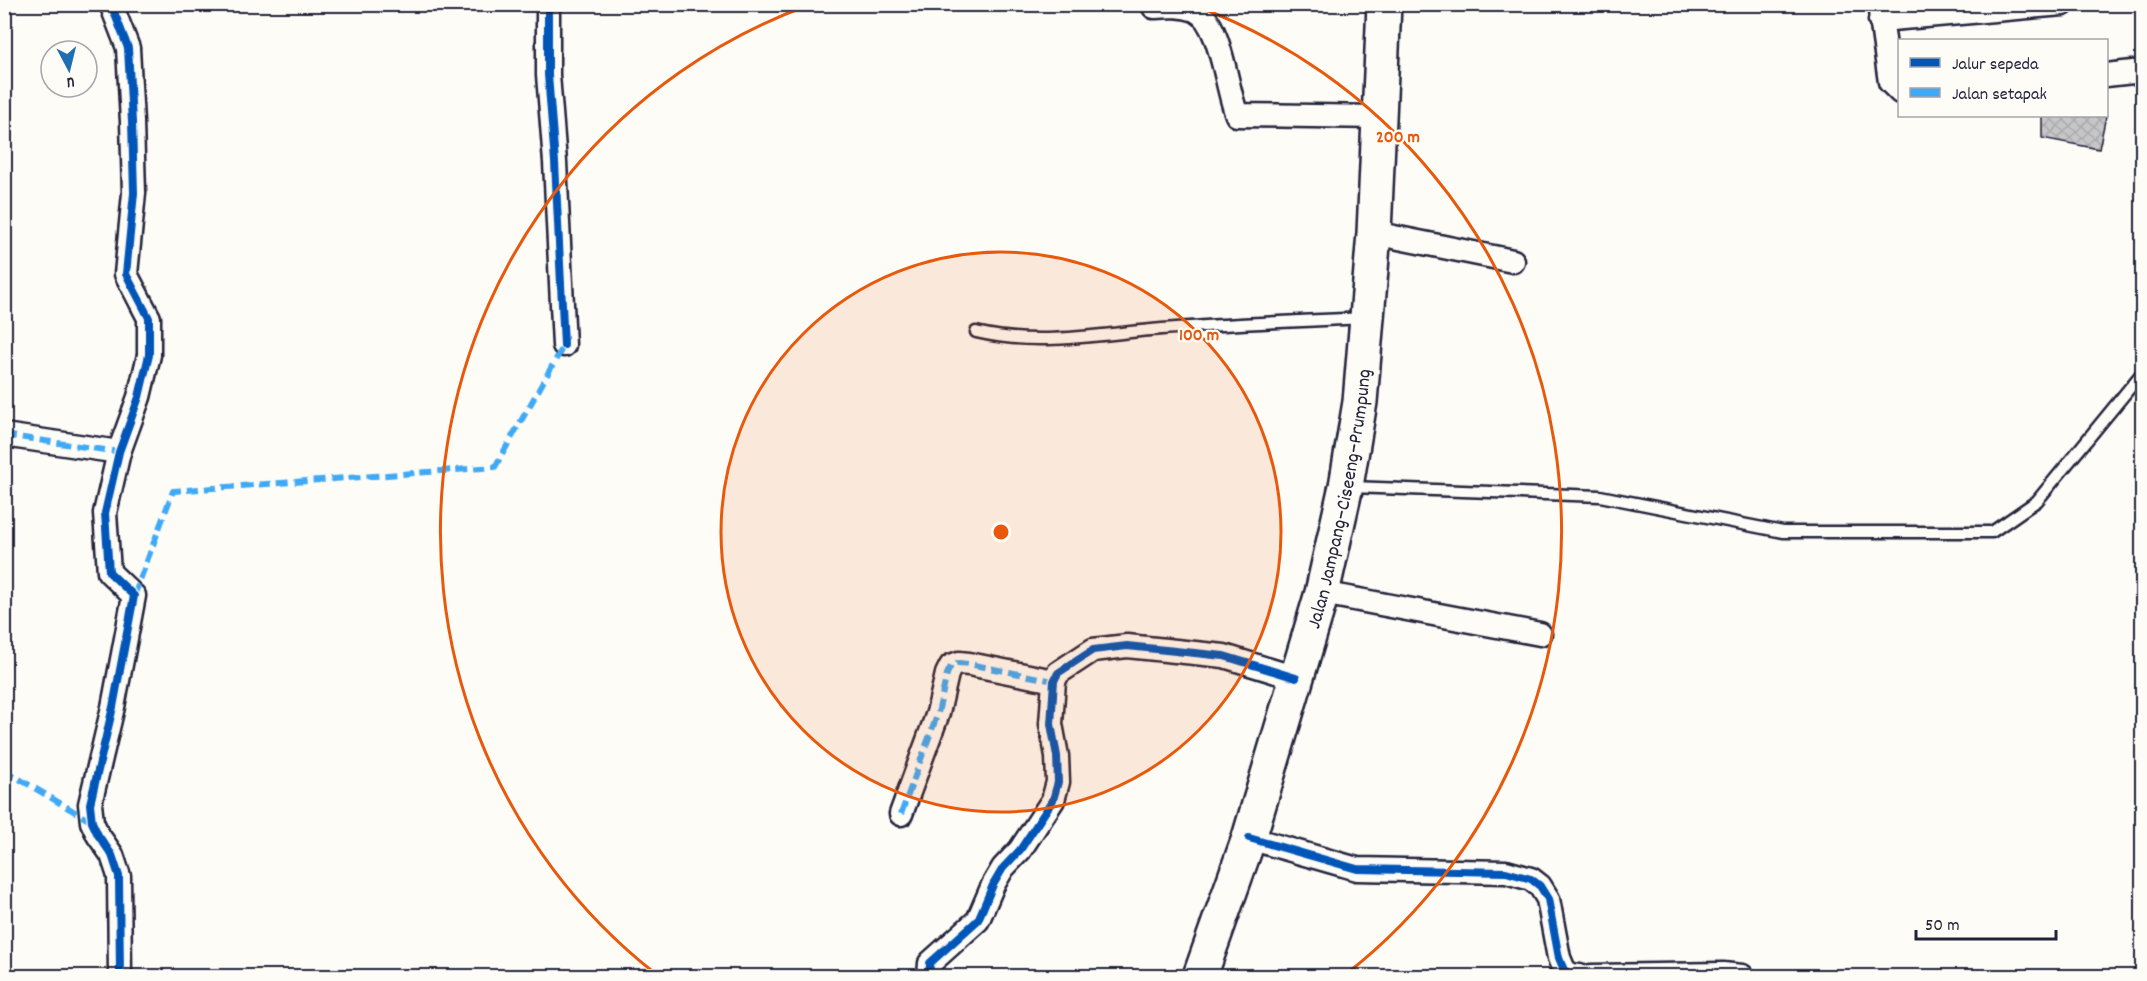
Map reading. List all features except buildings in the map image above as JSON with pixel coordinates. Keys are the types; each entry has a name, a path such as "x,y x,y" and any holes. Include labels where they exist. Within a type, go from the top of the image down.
{"main road":[{"name":"Jalan Jampang–Ciseeng–Prumpung","path":"1200,976 1249,838 1322,593 1346,486 1360,402 1374,233 1384,4"}],"street":[{"path":"111,4 128,48 134,194 126,274 149,318 150,355 139,397 119,452 105,513 109,572 134,596 113,707 90,804 92,822 112,855 119,876 120,976"},
{"path":"548,4 549,75 564,345"},
{"path":"1898,91 1890,82 1879,12 2063,4"},
{"path":"1154,7 1180,6 1198,11 1209,22 1216,35 1237,115 1380,117"},
{"path":"2108,75 2142,71"},
{"path":"1374,233 1513,261"},
{"path":"4,435 119,452"},
{"path":"1322,593 1540,634"},
{"path":"929,976 930,963 978,920 1003,868 1020,850 1053,800 1058,782 1057,756 1051,724 1054,681 1058,673 1093,650 1127,646 1224,656 1296,678"},
{"path":"901,814 938,713 951,666 959,663 969,664 1054,681"},
{"path":"1249,838 1357,869 1506,872 1531,879 1548,899 1559,958 1564,970 1571,975 1580,976"},
{"path":"1590,976 1724,974 1742,976"}],"lane":[{"path":"975,332 1016,339 1061,340 1198,327 1367,318"},
{"path":"1346,486 1600,496 1783,532 1992,532 2037,501 2142,373"}],"marked path":[{"path":"134,596 173,491 495,467 564,345"},
{"path":"4,435 119,452"},
{"path":"901,814 938,713 951,666 959,663 969,664 1054,681"},
{"path":"4,770 92,822"},
{"path":"1591,976 1723,974 1742,976"}],"cycle path":[{"path":"111,4 128,48 134,193 126,274 149,318 149,355 139,397 119,452 105,513 109,572 134,596 113,707 90,804 92,822 112,855 119,876 120,976"},
{"path":"548,4 548,75 555,162 564,345"},
{"path":"929,976 930,963 978,920 1003,868 1020,850 1053,800 1058,782 1057,756 1051,724 1054,681 1058,673 1093,650 1127,646 1224,656 1296,678"},
{"path":"1249,838 1357,869 1506,872 1531,879 1540,886 1548,899 1559,958 1564,970 1571,975 1579,976"}]}
